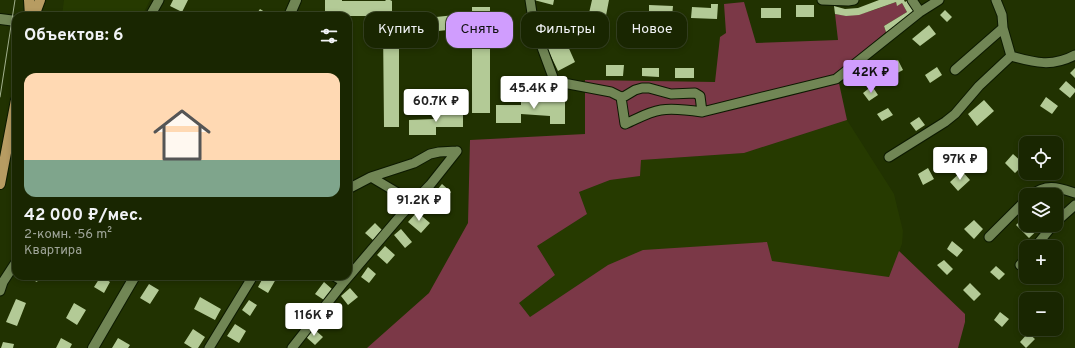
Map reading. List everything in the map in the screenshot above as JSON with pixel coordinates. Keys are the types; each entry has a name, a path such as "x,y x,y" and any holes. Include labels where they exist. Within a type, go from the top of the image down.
{"main road":[{"path":"29,0 30,12"},
{"path":"36,12 40,0"},
{"path":"291,12 296,0"},
{"path":"0,19 12,20"},
{"path":"0,184 12,121"},
{"path":"93,348 133,280"}],"street":[{"path":"152,12 159,0"},
{"path":"530,0 534,26 554,80 611,92 621,97 642,88 677,94 689,92 695,93 700,96 702,112"},
{"path":"822,0 854,0"},
{"path":"912,0 920,12"},
{"path":"621,97 625,124 652,112 661,110 682,109 702,112 836,80 920,12 939,0"},
{"path":"996,0 1002,15 1003,28 1012,56"},
{"path":"955,70 1003,28"},
{"path":"1012,56 1027,61 1052,64 1075,55"},
{"path":"889,157 945,122 955,114 979,86 1012,56"},
{"path":"352,187 371,177 414,163 430,154 457,151 430,185 413,202 352,273"},
{"path":"371,177 413,202"},
{"path":"1044,188 1060,188"},
{"path":"1063,189 1075,193"},
{"path":"1063,216 1075,205"},
{"path":"989,237 1019,207"},
{"path":"1041,240 1047,232"},
{"path":"0,291 3,282 12,268"},
{"path":"209,348 251,280"},
{"path":"292,348 344,282 341,280"}],"shaded area":[{"path":"64,0 150,0 144,12 62,12"},
{"path":"744,2 756,43 838,40 835,14 858,14 896,2 897,5 902,3 907,12 884,26 886,32 837,74 847,120 744,153 641,160 640,176 610,180 579,192 587,214 537,246 555,275 519,303 530,317 608,265 643,250 767,242 772,261 889,277 899,251 965,314 965,322 958,348 367,348 429,293 468,223 470,140 585,134 585,80 715,82 720,37 726,33 724,4"},
{"path":"847,120 894,194 903,231 902,244 889,277 772,261 608,265 530,317 519,303 555,275 537,246 587,214 579,192 610,180 640,176 641,160 744,153"}],"building":[{"path":"173,0 188,0 182,12 170,6"},
{"path":"325,0 392,1 392,12 364,12 364,16 352,16 352,12 325,12"},
{"path":"534,0 554,0 553,5"},
{"path":"592,0 609,0 607,12 589,12"},
{"path":"879,0 904,0 905,2 908,0 918,12 886,32 884,26 907,12 902,3 897,6 896,2 859,15 846,16 835,14 834,6 845,9 858,8"},
{"path":"711,4 718,4 717,19 691,18 692,7 711,8"},
{"path":"649,5 673,6 672,12 649,12"},
{"path":"796,5 814,5 814,17 796,17"},
{"path":"472,7 490,7 490,12 472,12"},
{"path":"761,8 781,8 781,18 761,18"},
{"path":"260,9 265,12 258,12"},
{"path":"945,10 952,17 947,22 940,15"},
{"path":"446,16 446,30 438,31 438,17"},
{"path":"929,25 936,34 920,46 912,39"},
{"path":"383,48 399,48 399,127 384,127"},
{"path":"472,48 490,48 490,113 472,113"},
{"path":"547,48 569,48 575,62 558,71"},
{"path":"898,60 903,70 886,79 880,69"},
{"path":"606,65 624,65 623,76 606,76"},
{"path":"937,67 942,75 930,83 925,75"},
{"path":"642,68 659,68 659,77 642,76"},
{"path":"675,68 694,68 694,78 675,78"},
{"path":"1075,68 1075,78 1070,73"},
{"path":"1066,81 1075,89 1075,92 1070,98 1059,89"},
{"path":"872,86 878,95 869,101 863,93"},
{"path":"550,92 565,92 565,124 550,124 550,116 521,114 521,123 496,123 496,105 521,105 521,98 550,100"},
{"path":"1046,97 1058,106 1052,114 1040,106"},
{"path":"984,100 994,111 977,126 968,114"},
{"path":"888,108 893,115 882,121 877,114"},
{"path":"436,112 463,112 463,127 436,127 436,135 409,135 409,120 436,119"},
{"path":"919,117 925,125 916,131 910,123"},
{"path":"1013,154 1019,159 1019,169 1015,173 1005,163"},
{"path":"928,168 934,179 923,185 918,174"},
{"path":"962,171 970,180 958,191 950,182"},
{"path":"442,184 451,192 442,204 432,196"},
{"path":"417,212 430,223 421,233 408,222"},
{"path":"974,220 983,229 974,239 964,229"},
{"path":"375,223 382,230 373,240 365,233"},
{"path":"401,229 412,242 405,248 394,235"},
{"path":"1023,232 1035,232 1029,238"},
{"path":"952,241 963,250 957,257 947,249"},
{"path":"385,246 395,255 387,264 377,255"},
{"path":"944,260 953,269 947,275 937,265"},
{"path":"996,266 1005,274 999,280 990,272"},
{"path":"368,267 376,274 369,283 361,277"},
{"path":"98,280 107,280 110,282 104,293 94,287"},
{"path":"262,280 275,280 268,293 258,287"},
{"path":"324,282 332,289 324,300 315,294"},
{"path":"970,283 981,294 974,301 963,290"},
{"path":"149,284 159,290 150,304 140,298"},
{"path":"350,288 358,297 348,305 341,296"},
{"path":"200,297 221,309 215,320 194,309"},
{"path":"16,299 26,303 17,326 6,322"},
{"path":"249,300 257,305 250,316 242,310"},
{"path":"74,303 86,310 77,325 66,318"},
{"path":"331,310 340,317 333,326 324,319"},
{"path":"1000,312 1009,319 1002,327 994,320"},
{"path":"235,324 246,331 239,343 227,336"},
{"path":"193,329 205,337 198,348 192,348 184,343"},
{"path":"314,329 323,337 315,345 306,337"},
{"path":"1025,336 1032,336 1035,339 1026,348 1020,342"},
{"path":"61,338 72,344 70,348 56,348"},
{"path":"118,338 130,345 128,348 112,348"},
{"path":"3,342 14,344 13,348 1,348"}],"tram line":[{"path":"13,12 15,0"},
{"path":"0,97 12,19"}]}
